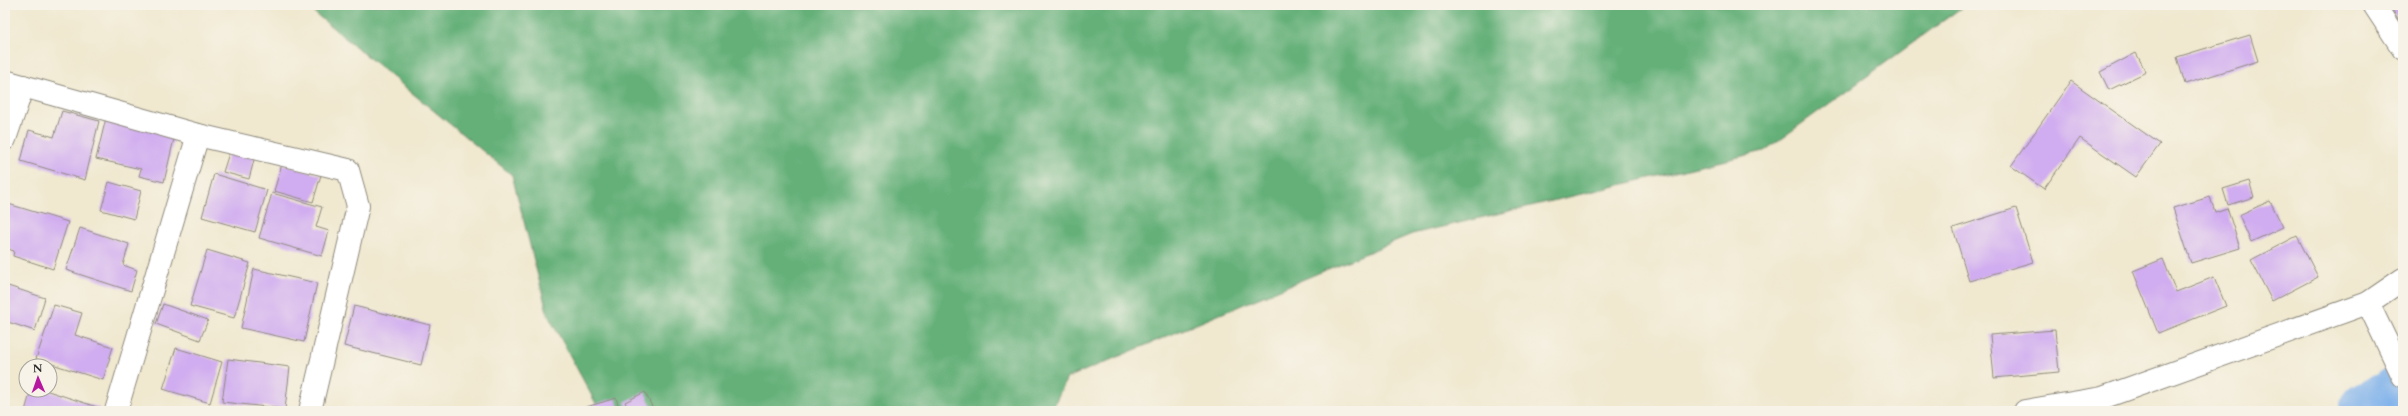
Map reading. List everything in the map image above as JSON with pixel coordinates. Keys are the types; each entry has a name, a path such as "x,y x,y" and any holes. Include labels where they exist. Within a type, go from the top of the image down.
{"street":[{"path":"2374,5 2403,49"},
{"path":"5,139 14,84 198,135 348,170 358,206 310,411"},
{"path":"116,411 198,135"},
{"path":"2025,411 2102,398 2372,312 2403,279"},
{"path":"2372,312 2403,376"}],"green space":[{"path":"305,5 1965,5 1764,151 1412,234 1067,378 1051,411 600,411 548,315 512,175"}],"building":[{"path":"2389,5 2403,5 2403,26"},
{"path":"2250,35 2258,61 2185,84 2177,57"},
{"path":"2136,53 2146,72 2109,90 2100,72"},
{"path":"2071,81 2160,144 2136,177 2080,138 2044,189 2011,166"},
{"path":"62,111 99,121 85,180 21,161 29,130 54,137"},
{"path":"107,114 176,130 164,182 139,176 141,169 96,159"},
{"path":"230,150 255,156 249,179 223,172"},
{"path":"282,164 321,175 313,202 274,191"},
{"path":"214,174 267,190 255,232 202,217"},
{"path":"2249,181 2254,197 2228,205 2223,189"},
{"path":"109,182 141,191 134,219 101,210"},
{"path":"272,193 322,207 316,227 329,231 322,256 259,238"},
{"path":"2210,197 2215,212 2227,208 2240,248 2191,263 2173,208"},
{"path":"2270,201 2283,227 2251,242 2239,215"},
{"path":"5,203 68,222 53,269 13,256 14,251 5,248"},
{"path":"2016,208 2033,262 1969,281 1953,228"},
{"path":"80,228 129,244 123,265 137,270 131,291 66,270"},
{"path":"2297,236 2318,277 2272,301 2251,260"},
{"path":"207,250 250,263 234,318 190,306"},
{"path":"2163,259 2176,292 2214,277 2226,306 2158,333 2133,271"},
{"path":"254,269 317,283 304,342 241,328"},
{"path":"5,285 45,298 35,331 5,321"},
{"path":"163,304 208,320 200,340 156,324"},
{"path":"54,305 82,313 75,335 113,347 103,380 58,366 58,358 36,358"},
{"path":"354,306 430,325 421,365 344,346"},
{"path":"2055,330 2059,372 1994,378 1990,335"},
{"path":"176,348 222,362 210,403 163,389"},
{"path":"228,359 290,367 285,409 222,402"},
{"path":"645,392 654,411 629,411 625,402"},
{"path":"58,394 100,408 98,411 25,411 29,398 58,398"},
{"path":"616,398 620,411 573,411"},
{"path":"5,403 8,404 7,411 5,411"}],"waterway":[{"path":"2369,411 2394,399 2403,391"}]}
